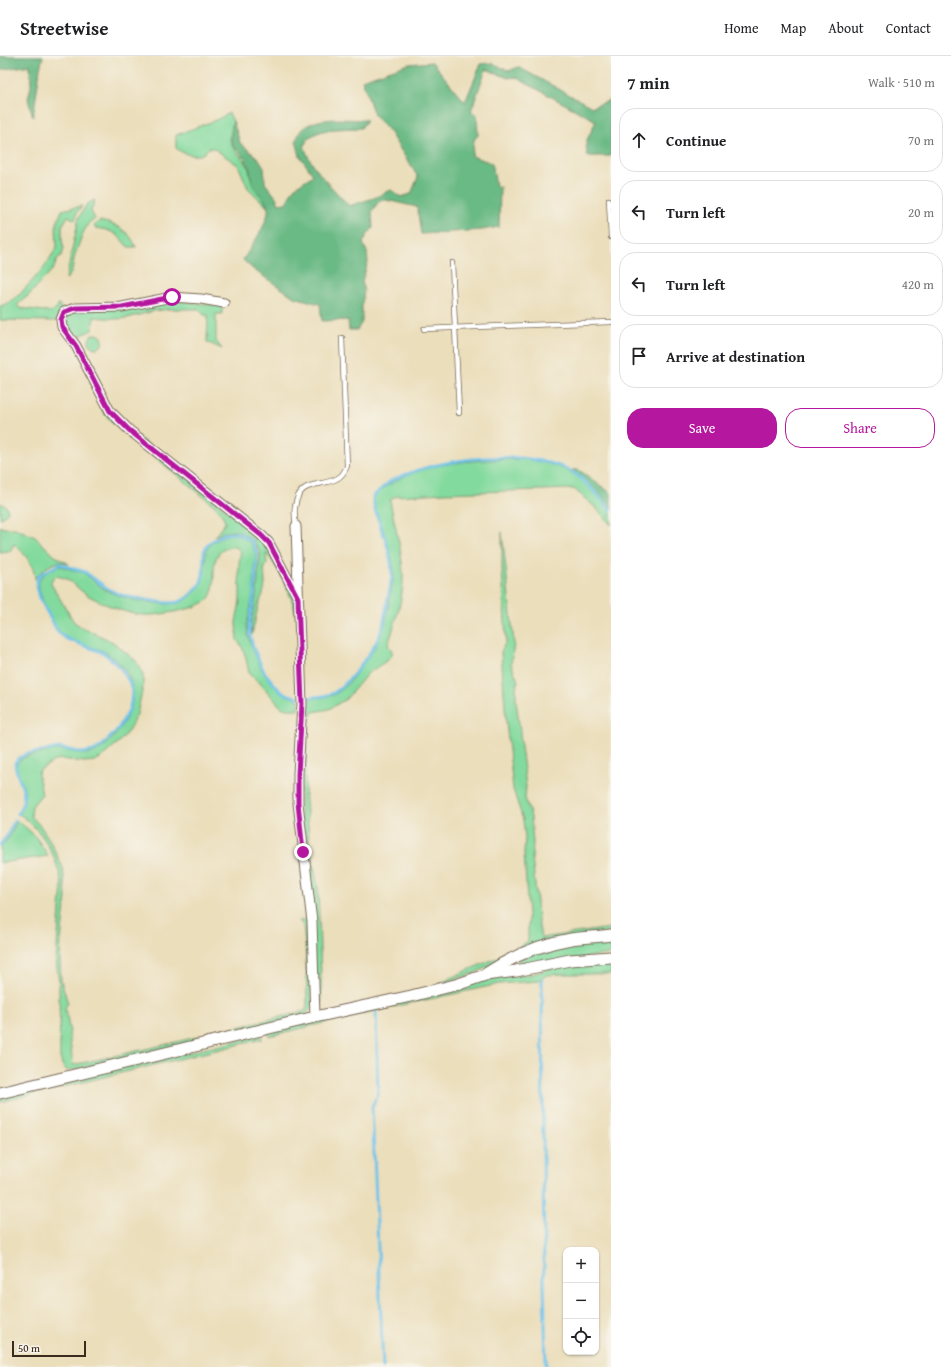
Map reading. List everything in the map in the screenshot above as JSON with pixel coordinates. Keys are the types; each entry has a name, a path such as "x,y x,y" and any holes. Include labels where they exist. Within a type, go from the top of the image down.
{"street":[{"path":"224,303 201,299 172,297 122,307 75,308 64,312 61,320 62,327 76,346 110,411 129,430 261,535 269,543 298,598"},
{"path":"296,526 302,704 298,803 312,922 315,1017"},
{"path":"485,975 505,962 533,949 570,939 611,935"},
{"path":"0,1093 315,1017 411,996 459,984 485,975 516,971 570,960 611,957"}],"lane":[{"path":"608,200 611,237"},
{"path":"452,263 459,413"},
{"path":"424,329 611,322"},
{"path":"296,526 295,508 301,492 308,486 337,478 348,466 342,338"}],"green space":[{"path":"0,56 43,56 33,117 28,99 31,86 30,65 0,70"},
{"path":"432,62 465,102 481,64 492,63 509,71 518,67 592,107 611,100 611,156 587,156 586,142 596,121 515,77 508,78 486,69 471,111 477,115 478,135 474,140 472,156 492,163 496,186 500,187 499,227 482,230 421,234 417,207 380,200 372,211 373,228 363,243 367,252 368,262 362,281 364,290 362,322 357,330 349,330 348,320 322,321 320,304 294,297 254,270 243,260 263,227 268,213 268,208 267,204 253,185 248,164 233,146 231,131 233,121 240,143 259,159 264,167 265,183 276,197 279,204 286,203 294,188 313,175 300,156 296,140 300,132 302,129 316,122 333,119 367,120 361,128 328,130 315,134 309,138 304,145 316,169 349,206 374,198 391,190 401,197 411,194 418,177 388,130 374,115 362,80 409,64"},
{"path":"229,113 233,121 230,140 233,147 248,166 253,186 263,198 268,208 248,188 238,165 213,148 207,149 204,153 194,155 186,154 176,148 176,135 216,120"},
{"path":"95,200 91,211 95,219 89,222 85,229 76,251 72,272 66,279 79,217 87,204"},
{"path":"82,206 77,212 75,220 68,216 62,226 62,240 64,249 62,255 57,259 54,268 30,294 17,305 20,308 51,312 56,310 59,304 62,310 56,321 0,320 0,306 6,304 19,295 44,268 57,247 56,226 62,210"},
{"path":"100,221 112,224 122,229 130,237 136,247 128,247 121,239 110,231 95,228 94,225"},
{"path":"179,301 222,306 222,314 216,314 216,341 222,349 207,342 208,315 204,315 198,309 170,309 116,319 94,317 92,330 80,336 102,390 67,328 66,321 68,314 73,311"},
{"path":"96,334 101,336 103,341 101,346 96,348 91,346 89,341 91,336"},
{"path":"90,382 106,410 266,543 296,598 296,615 284,582 266,553 267,564 264,567 265,584 258,606 252,635 251,624 256,596 260,553 254,541 238,531 224,532 214,537 225,523 219,510 112,422 103,412"},
{"path":"525,459 554,465 565,469 576,476 592,490 611,512 611,525 596,508 574,489 443,493 397,496 390,500 400,546 403,573 401,600 388,645 392,651 392,655 388,660 368,673 346,699 329,709 313,712 309,720 306,742 305,789 309,839 318,889 322,1006 317,997 300,806 306,699 327,697 337,693 344,687 372,652 381,633 386,617 394,575 391,556 376,511 374,497 389,485 424,469 444,464 485,460"},
{"path":"572,470 579,470 611,493 611,508 586,482"},
{"path":"0,503 6,506 8,511 0,518"},
{"path":"0,526 3,528 15,528 35,537 55,556 69,564 60,562 53,564 42,571 35,579 31,564 14,544 10,551 0,552"},
{"path":"502,532 514,644 511,664 518,681 516,688 516,699 526,786 525,798 531,817 533,843 532,858 541,938 611,928 611,932 494,964 477,972 438,985 454,976 515,949 528,941 524,852 525,838 523,820 513,789 501,652 506,641 502,567"},
{"path":"237,534 251,543 256,553 253,596 247,624 248,636 263,672 281,693 299,700 298,709 286,709 281,707 259,682 249,674 244,651 237,640 236,622 240,601 240,551 237,548 226,548 219,553 216,558 212,592 208,600 194,607 169,613 143,615 122,611 89,596 70,581 56,576 52,579 51,584 74,622 83,628 113,642 136,661 143,674 143,687 137,714 128,731 122,739 101,758 94,761 84,762 61,759 54,761 40,770 38,774 42,794 32,806 31,816 49,839 63,868 66,897 61,941 61,980 68,1004 65,1007 70,1032 73,1065 305,1011 307,1006 306,954 303,925 299,921 309,919 312,1006 306,1015 68,1071 63,1067 60,1058 59,983 56,960 62,885 57,864 48,845 28,820 19,814 23,805 25,793 16,764 21,759 26,757 58,750 82,754 96,752 108,743 118,732 129,712 133,696 131,682 128,675 118,662 107,653 74,641 59,631 42,599 39,581 45,573 60,566 84,573 104,589 117,595 134,600 154,603 179,603 189,598 201,585 204,575 206,551 210,544 225,535"},
{"path":"17,821 35,836 48,856 0,863 0,848 9,837"},
{"path":"611,938 611,954 519,966 517,963 518,960 548,947"},
{"path":"581,964 611,964 611,974 547,975 537,981 499,984 374,1011 269,1036 269,1031 484,979 532,974 548,969"},
{"path":"261,1036 262,1039 0,1102 0,1097"}],"waterway":[{"path":"306,698 334,693 342,687 369,654 383,627 392,569 389,551 375,509 373,497 390,482 415,471 459,461 483,458 529,459 550,463 569,470 586,483 611,510"},
{"path":"18,814 22,806 24,793 15,763 18,759 26,754 60,748 83,753 93,751 102,746 118,729 129,710 131,702 132,692 130,683 120,667 104,653 67,639 58,632 46,610 40,598 37,587 37,579 41,574 60,564 85,572 105,587 118,594 168,603 179,602 188,597 200,585 203,575 204,551 209,543 224,534 238,533 252,542 257,553 254,596 249,624 253,647 264,672 281,692 298,698"},
{"path":"0,845 7,836 15,820"},
{"path":"542,980 546,1367"},
{"path":"376,1012 378,1095 372,1106 383,1367"}],"route":[{"path":"172,297 122,307 75,308 64,312 61,320 62,327 76,346 110,411 129,430 261,535 269,543 298,598 302,704 298,803 303,852"}]}
